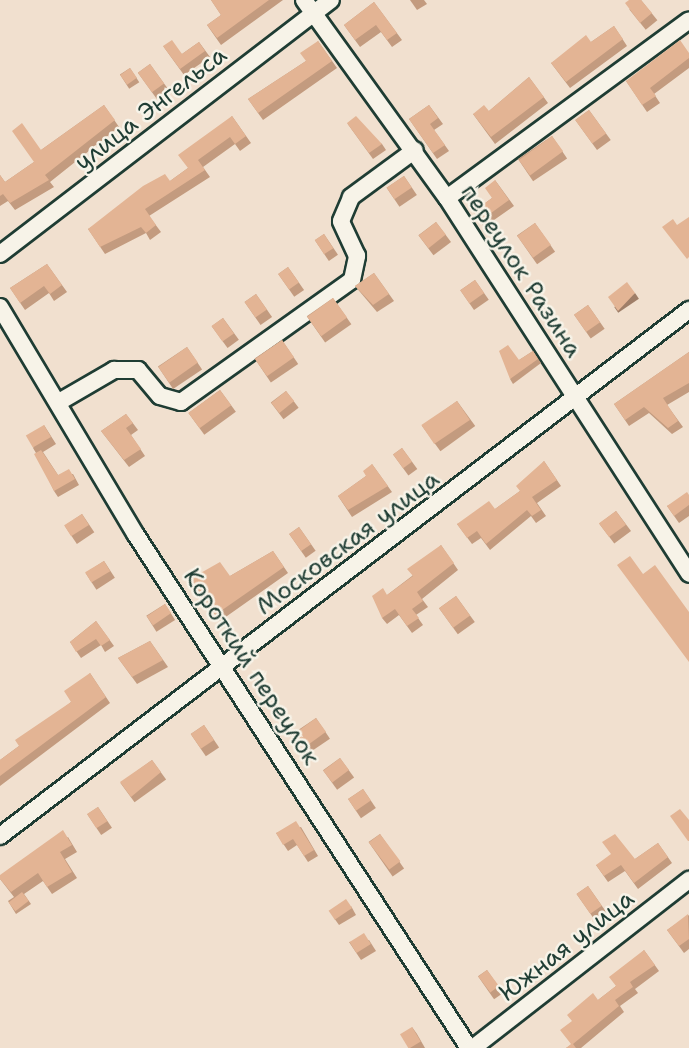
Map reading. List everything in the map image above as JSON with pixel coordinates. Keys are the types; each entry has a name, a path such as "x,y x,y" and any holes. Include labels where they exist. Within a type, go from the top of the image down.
{"street":[{"name":"улица Энгельса","path":"0,254 308,7 331,0"},
{"name":"переулок Разина","path":"308,7 415,150 689,574"},
{"path":"447,198 689,20"},
{"path":"59,402 114,370 138,370 160,396 181,402 352,280 357,256 341,221 351,197 415,150"},
{"name":"Короткий переулок","path":"0,307 136,535 471,1048"},
{"name":"Московская улица","path":"0,836 689,310"},
{"name":"Южная улица","path":"471,1048 689,880"}],"building":[{"path":"211,0 269,0 217,38 207,25 221,15"},
{"path":"629,0 641,0 652,13 640,23 625,3"},
{"path":"374,2 397,33 387,40 376,25 355,40 344,25"},
{"path":"614,26 623,39 566,82 551,63 586,35 591,42"},
{"path":"172,40 182,54 199,42 205,51 180,69 163,46"},
{"path":"680,40 689,53 689,58 650,88 656,96 642,105 626,81"},
{"path":"318,41 332,61 258,113 248,99 306,61 300,53"},
{"path":"150,64 164,83 152,92 138,73"},
{"path":"130,68 137,78 127,85 120,75"},
{"path":"529,77 544,97 491,137 473,114 484,105 489,111"},
{"path":"104,105 115,120 45,175 49,180 10,203 3,194 0,196 0,175 5,182 34,162 12,131 22,123 41,150"},
{"path":"429,105 438,118 430,124 445,145 433,153 409,119"},
{"path":"589,110 606,133 592,143 575,120"},
{"path":"232,116 246,136 235,144 230,137 198,160 205,170 145,209 156,225 146,233 141,227 100,247 88,229 143,186 165,174 170,181 188,168 178,155"},
{"path":"356,116 382,144 369,153 347,123"},
{"path":"552,136 563,151 530,175 519,160"},
{"path":"404,176 412,188 394,199 387,188"},
{"path":"495,180 509,200 480,221 473,212 492,198 485,188"},
{"path":"689,217 687,259 662,227 673,219 677,225"},
{"path":"436,222 446,235 429,248 419,236"},
{"path":"535,223 551,245 533,258 517,236"},
{"path":"324,234 333,248 324,254 315,240"},
{"path":"47,264 62,285 50,294 44,286 20,303 10,288"},
{"path":"288,267 299,283 289,289 278,274"},
{"path":"374,273 389,294 373,305 355,286"},
{"path":"475,280 484,293 469,303 460,290"},
{"path":"627,282 635,293 618,311 608,297"},
{"path":"256,294 267,310 255,318 245,302"},
{"path":"333,298 347,317 321,336 307,317"},
{"path":"588,305 600,322 586,332 574,315"},
{"path":"223,318 234,334 222,342 212,326"},
{"path":"282,340 294,357 267,376 255,359"},
{"path":"508,345 519,360 533,351 538,359 510,379 499,351"},
{"path":"187,347 198,363 169,383 158,367"},
{"path":"689,352 689,383 663,398 678,421 668,428 644,407 625,420 614,404"},
{"path":"220,390 231,405 200,428 188,413"},
{"path":"286,391 294,401 279,413 271,403"},
{"path":"457,401 470,420 434,444 421,425"},
{"path":"126,414 133,423 126,428 141,449 124,460 101,431"},
{"path":"44,425 51,437 33,448 26,436"},
{"path":"402,448 412,462 403,468 393,454"},
{"path":"41,450 58,475 69,469 75,479 54,491 34,454"},
{"path":"544,461 557,480 532,497 541,510 532,516 527,510 486,544 477,531 467,538 457,524 489,501 495,509 520,491 516,486"},
{"path":"372,464 388,486 348,510 338,496 366,476 363,471"},
{"path":"687,492 689,505 674,516 667,506"},
{"path":"616,511 626,525 609,537 599,523"},
{"path":"82,514 89,525 71,536 64,525"},
{"path":"299,527 311,544 301,551 289,534"},
{"path":"441,545 454,563 417,592 423,601 412,609 419,618 407,626 395,609 382,618 372,596 383,588 387,595 413,576 407,569"},
{"path":"273,551 284,567 215,615 190,579 220,562 230,576"},
{"path":"630,556 643,574 655,565 689,612 689,662 617,565"},
{"path":"104,561 110,571 91,583 85,572"},
{"path":"456,596 470,615 453,628 439,608"},
{"path":"165,604 171,613 153,625 147,616"},
{"path":"96,621 110,640 101,646 96,639 76,652 70,642"},
{"path":"150,641 163,660 132,677 118,658"},
{"path":"90,673 106,697 0,776 0,760 19,746 15,740 71,702 64,691"},
{"path":"316,718 326,732 306,746 296,733"},
{"path":"204,725 214,740 201,749 191,734"},
{"path":"340,758 349,770 332,783 323,771"},
{"path":"152,760 161,772 131,797 120,782"},
{"path":"363,789 371,801 356,811 348,799"},
{"path":"98,807 107,821 96,828 87,814"},
{"path":"680,809 689,820 689,841 670,816"},
{"path":"296,821 314,850 304,856 293,839 283,845 276,833"},
{"path":"63,830 72,845 60,852 72,872 47,887 38,873 11,892 0,879 0,875"},
{"path":"380,834 400,861 389,870 369,842"},
{"path":"615,834 635,859 658,843 668,857 634,883 621,865 604,876 596,865 611,854 602,842"},
{"path":"588,886 602,906 590,914 577,894"},
{"path":"22,892 29,901 15,911 9,902"},
{"path":"346,899 352,908 335,920 329,911"},
{"path":"688,914 689,939 679,946 667,930"},
{"path":"364,933 371,944 356,953 350,942"},
{"path":"644,950 655,965 630,982 633,987 615,1000 619,1006 573,1044 576,1048 566,1048 571,1044 560,1030 572,1021 567,1015 593,993 598,1000 616,986 609,977"},
{"path":"487,970 499,986 490,993 478,977"},
{"path":"412,1027 421,1042 408,1048 400,1034"}]}
